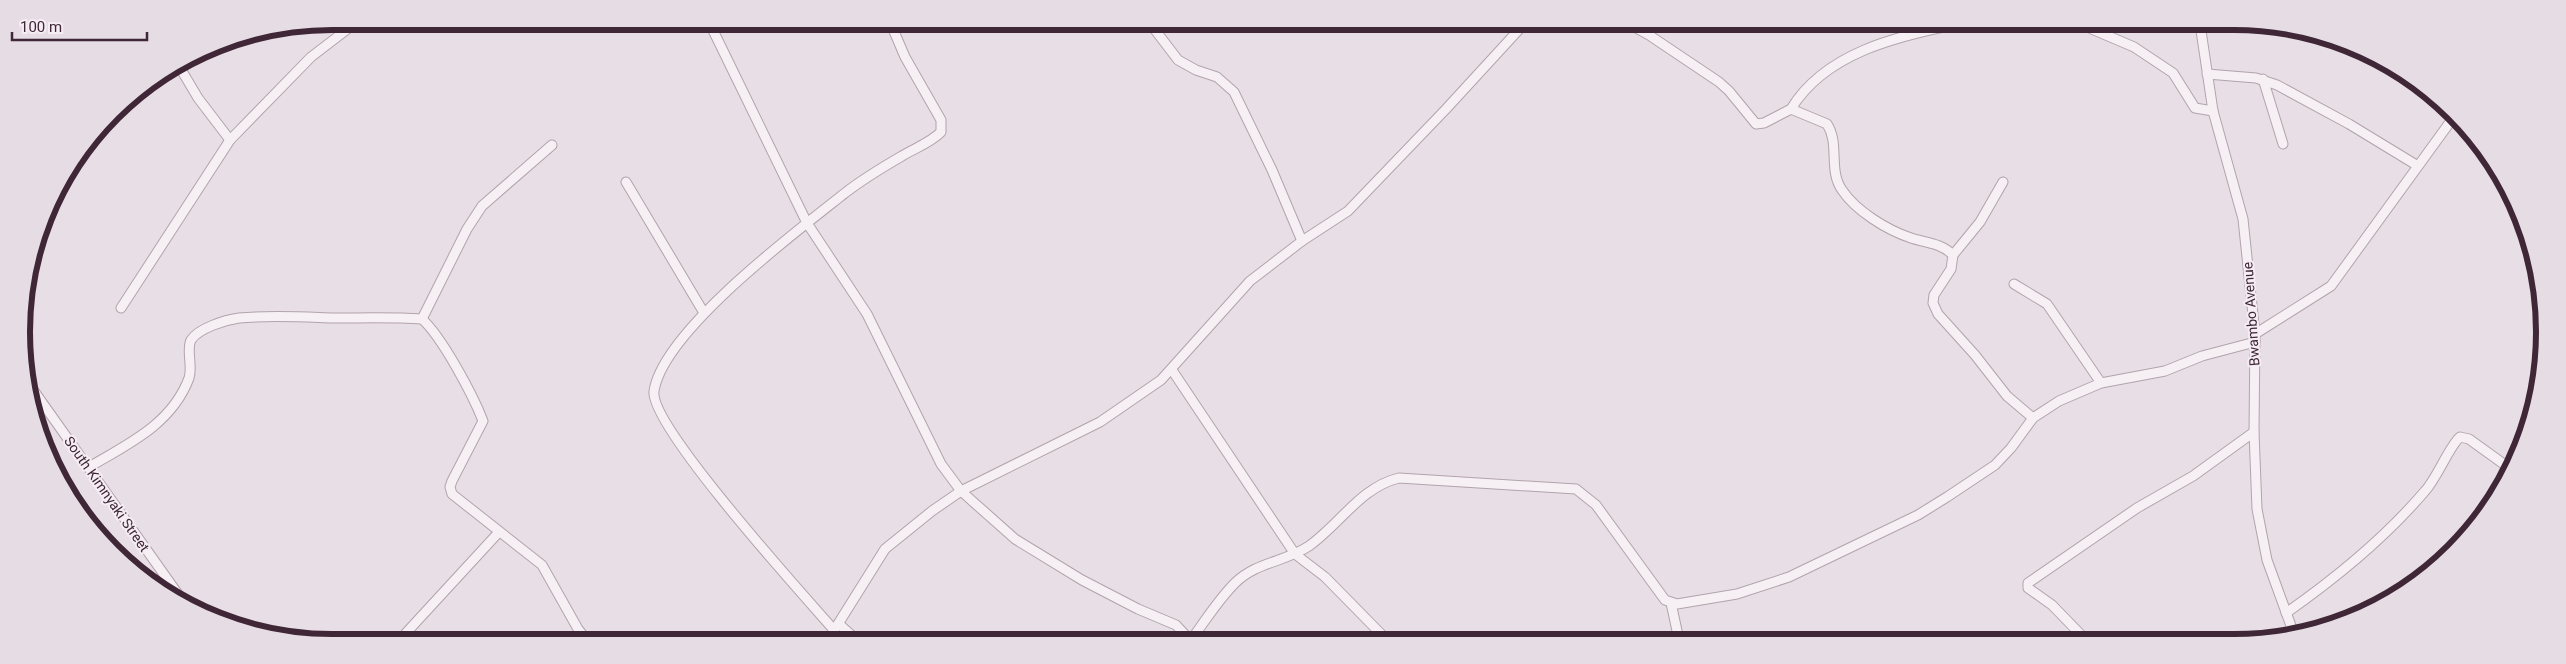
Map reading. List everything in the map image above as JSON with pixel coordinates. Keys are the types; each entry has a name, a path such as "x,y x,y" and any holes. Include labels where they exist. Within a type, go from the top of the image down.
{"street":[{"path":"120,308 230,140 311,57 346,30"},
{"path":"713,30 807,223 867,314 941,464 961,491 1015,539 1082,580 1138,609 1176,625 1184,634"},
{"path":"847,634 837,627 744,525 679,442 657,407 654,393 668,358 704,313 807,223 853,187 940,132 940,120 905,57 893,30"},
{"path":"1155,30 1178,60 1196,70 1217,77 1234,92 1272,170 1302,241"},
{"path":"832,634 886,549 932,511 961,491 1100,422 1146,391 1172,370 1250,281 1302,241 1348,211 1519,30"},
{"path":"1639,30 1719,82 1729,91 1756,124 1764,123 1790,109 1802,93 1831,68 1852,56 1914,32 1925,30"},
{"path":"2096,30 2134,47 2173,73 2195,108 2213,111"},
{"path":"2107,34 2109,30"},
{"name":"Bwambo Avenue","path":"2201,30 2213,111 2243,219 2255,338 2254,432 2257,509 2267,560 2292,628"},
{"path":"181,70 198,98 230,140"},
{"path":"2206,74 2231,74 2263,79 2349,124 2418,166"},
{"path":"2263,79 2283,144"},
{"path":"1790,109 1827,124 1833,138 1837,180 1842,191 1860,209 1885,226 1910,238 1946,248 1953,255"},
{"path":"1671,603 1737,594 1789,576 1918,515 1995,465 2011,448 2033,418 2059,400 2101,383 2165,370 2255,338 2331,286 2451,121"},
{"path":"422,320 467,229 482,206 552,145"},
{"path":"626,182 704,313"},
{"path":"2003,182 1980,222 1953,255 1951,269 1934,295 1933,303 1938,314 1975,355 2007,396 2033,418"},
{"path":"2014,284 2047,304 2101,383"},
{"path":"89,467 156,425 174,407 183,393 190,375 189,346 192,340 197,334 216,325 237,318 275,317 422,320 434,333 452,362 483,421 450,487 458,500 528,552 542,566 553,581 582,634"},
{"path":"1172,370 1296,554 1325,577 1381,634"},
{"name":"South Kimnyaki Street","path":"37,395 89,467 171,587"},
{"path":"2080,634 2052,605 2028,588 2028,583 2137,508 2192,476 2254,432"},
{"path":"2286,613 2311,596 2369,548 2410,508 2441,469 2460,437 2469,439 2505,465"},
{"path":"1195,634 1236,582 1262,564 1296,554 1310,545 1372,489 1387,481 1406,478 1505,486 1567,488 1585,494 1596,505 1654,588 1671,603 1678,634"},
{"path":"405,634 499,532"}]}
